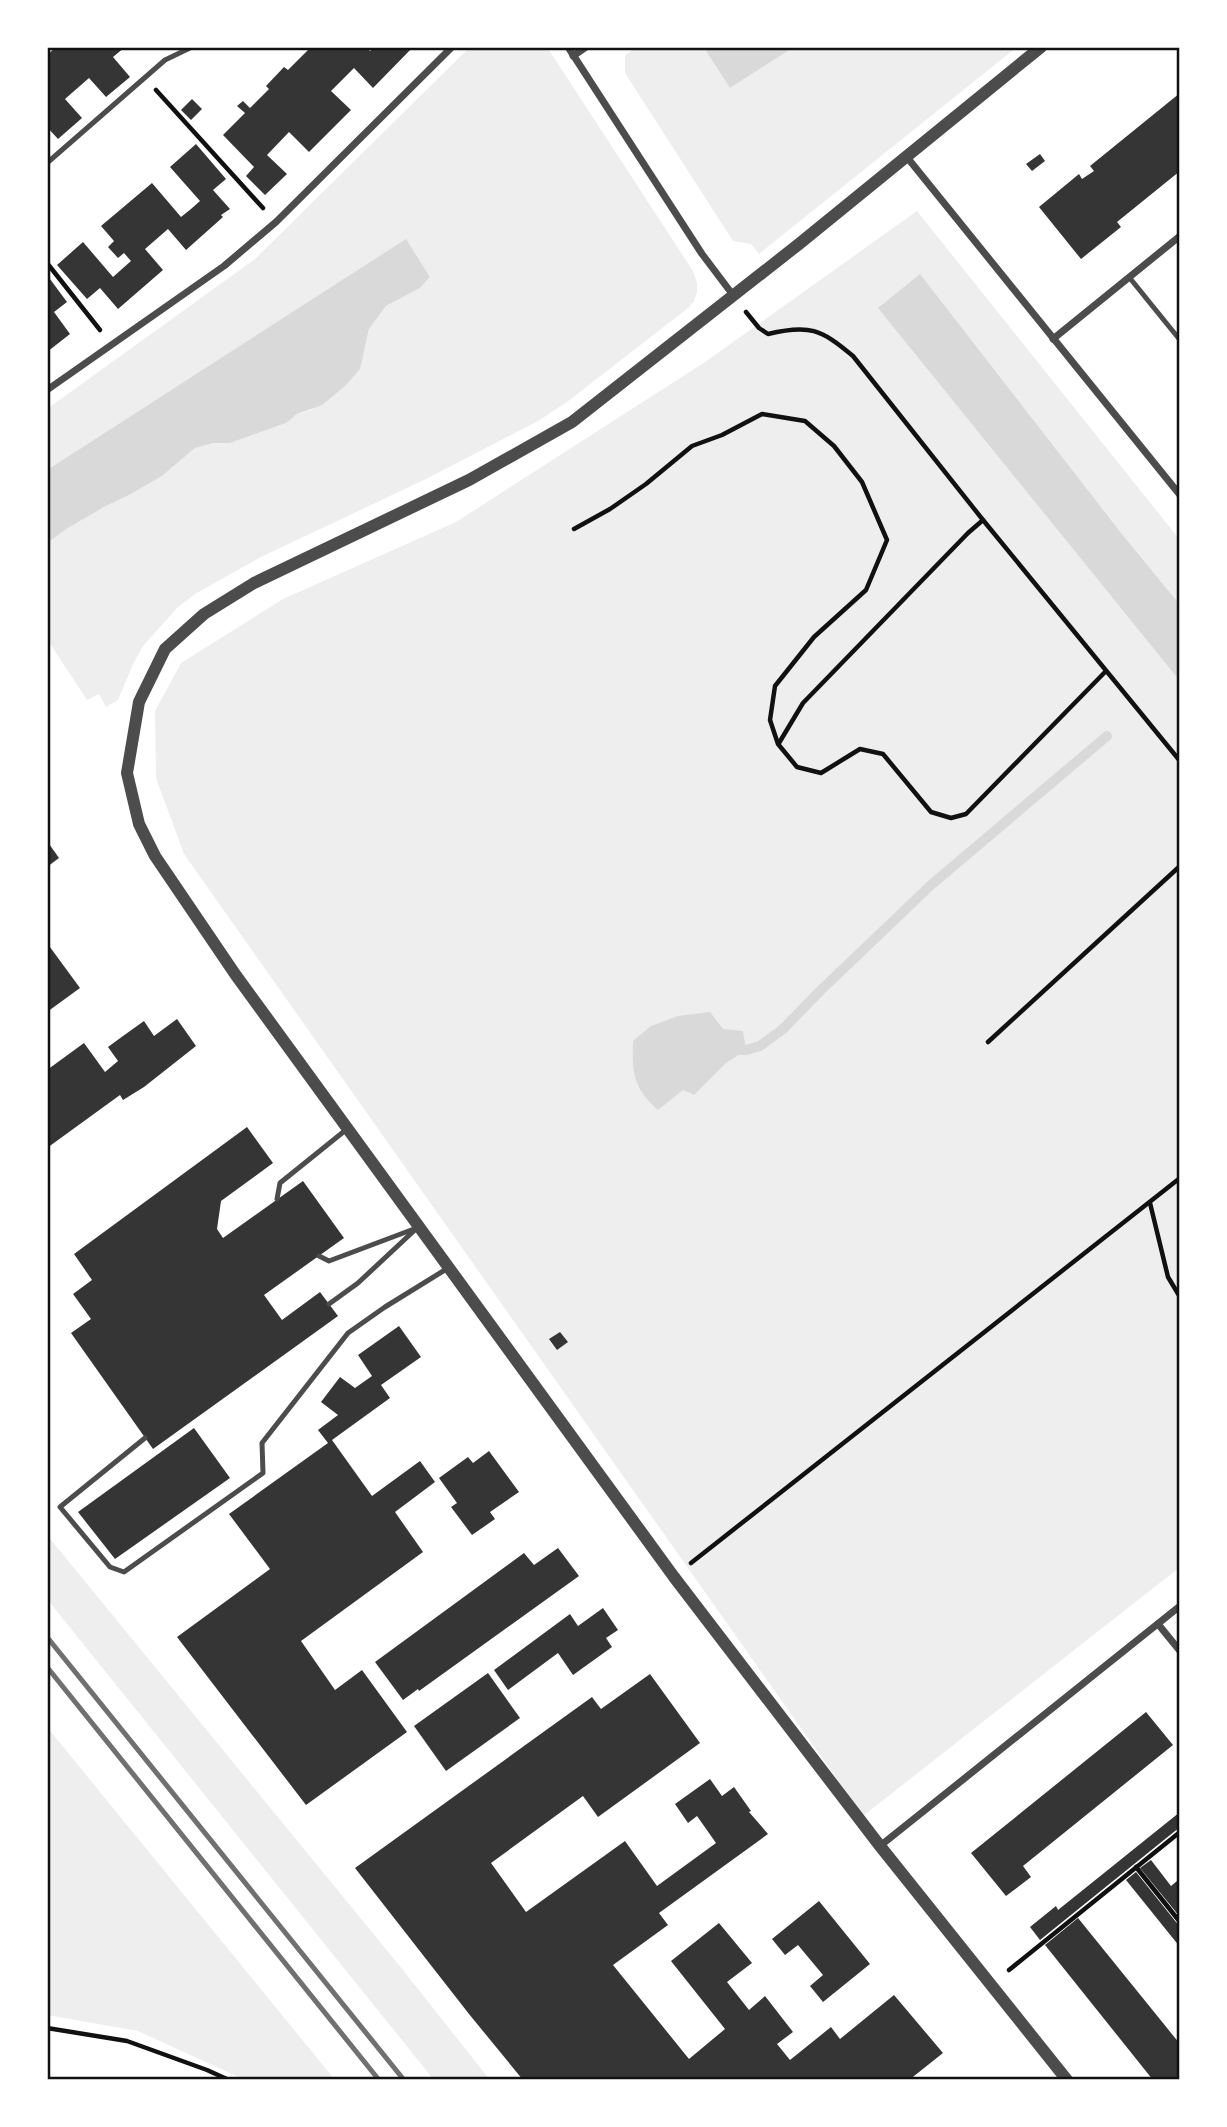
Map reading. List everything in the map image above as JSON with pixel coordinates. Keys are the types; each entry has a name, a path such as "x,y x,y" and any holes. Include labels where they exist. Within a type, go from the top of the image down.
{"street":[{"path":"47,390 224,266 276,222 452,47"},
{"path":"568,47 702,254 733,295"},
{"path":"573,56 586,47"},
{"path":"1041,47 572,422 469,480 254,583 204,614 165,649 139,702 127,773 139,824 155,856 235,974 674,1577 880,1846 1067,2080"},
{"path":"906,156 1180,495"},
{"path":"1053,339 1180,236"},
{"path":"880,1846 1180,1606"},
{"path":"1158,1624 1180,1651"}],"lane":[{"path":"47,163 165,60 192,47"},
{"path":"1129,277 1180,340"},
{"path":"278,1199 280,1183 347,1129"},
{"path":"319,1256 329,1261 418,1227"},
{"path":"329,1304 358,1283 418,1227"},
{"path":"145,1438 60,1507 110,1567 124,1572 263,1473 262,1443 348,1333 448,1268"}],"path":[{"path":"145,78 276,222"},
{"path":"47,262 111,345"},
{"path":"733,295 759,328 768,334 791,329 812,330 831,338 853,356 1180,761"},
{"path":"574,529 628,496 692,446 722,435 762,414 805,421 834,446 862,482 887,540 866,590 814,638 775,686 770,720 778,744 797,766 821,773 860,748 883,754 931,812 951,818 966,814 1107,671"},
{"path":"778,744 803,703 983,520"},
{"path":"988,1042 1180,866"},
{"path":"674,1577 1180,1178"},
{"path":"1150,1203 1168,1277 1180,1297"},
{"path":"991,1984 1180,1832"},
{"path":"1136,1867 1180,1922"},
{"path":"47,2028 127,2040 229,2080"}],"shaded area":[{"path":"470,47 547,47 693,271 697,283 694,301 567,402 538,421 426,479 261,557 195,594 177,608 143,646 118,700 106,707 99,694 87,700 47,639 47,543 104,507 162,476 195,448 213,443 230,443 286,423 297,414 311,410 364,352 369,329 386,306 420,288 430,277 406,240 47,470 47,409 255,259"},
{"path":"637,47 711,47 706,50 730,88 794,47 1017,47 759,254 751,244 733,241 625,73 625,55"},
{"path":"711,47 794,47 730,88 706,51"},
{"path":"917,211 1180,540 1180,1567 863,1816 184,854 156,778 155,711 181,663 283,599 456,522 705,362"},
{"path":"406,239 430,277 420,288 386,306 369,329 360,369 345,386 322,405 297,414 286,423 230,443 213,443 195,448 162,476 104,507 47,543 47,470"},
{"path":"920,274 1180,605 1180,681 878,308"},
{"path":"710,1012 723,1029 743,1031 746,1050 726,1063 694,1095 683,1090 658,1110 643,1094 636,1079 633,1041 651,1026 678,1016"},
{"path":"47,1535 490,2080 434,2080 47,1599"},
{"path":"47,1727 335,2080 245,2080 138,2031 47,2015"}],"building":[{"path":"56,47 125,47 113,57 130,77 106,97 89,78 65,99 82,118 58,139 47,127 47,55"},
{"path":"311,47 366,47 370,51 374,47 413,47 373,88 354,68 331,91 351,110 309,152 289,132 267,155 287,174 265,195 246,176 254,167 223,135 245,113 237,106 243,101 250,108 269,89 266,86 284,67 288,70"},
{"path":"1180,93 1180,171 1117,222 1121,227 1081,259 1039,207 1079,174 1082,179 1094,171 1090,166"},
{"path":"192,99 202,109 191,120 181,110"},
{"path":"196,144 226,179 213,190 230,209 186,250 168,229 145,249 163,270 118,309 100,288 87,299 57,265 83,242 113,277 131,261 124,253 118,258 108,247 114,241 101,226 152,183 181,217 191,209 200,201 170,167"},
{"path":"1040,154 1045,161 1032,171 1026,164"},
{"path":"47,275 67,302 54,312 70,334 47,352"},
{"path":"47,841 59,858 47,867"},
{"path":"47,943 80,988 47,1012"},
{"path":"177,1019 196,1046 144,1087 123,1100 120,1095 47,1148 47,1070 84,1043 105,1072 118,1061 108,1047 144,1021 154,1036"},
{"path":"247,1127 273,1163 221,1201 217,1229 223,1238 303,1181 344,1238 264,1295 282,1320 320,1292 338,1316 153,1449 71,1333 91,1319 73,1294 92,1280 74,1254"},
{"path":"399,1326 421,1357 381,1385 390,1398 332,1440 372,1496 420,1461 435,1482 395,1512 423,1552 301,1641 335,1690 362,1670 407,1732 306,1805 177,1637 270,1569 229,1514 328,1443 318,1430 338,1415 321,1402 340,1377 355,1388 372,1376 358,1355"},
{"path":"560,1332 568,1342 557,1350 549,1339"},
{"path":"194,1428 230,1478 115,1559 78,1512"},
{"path":"489,1451 519,1492 490,1512 495,1519 472,1535 451,1507 457,1503 439,1478 468,1457 473,1463"},
{"path":"558,1548 579,1576 403,1700 375,1662 524,1553 534,1565"},
{"path":"603,1608 618,1630 606,1638 612,1647 573,1675 558,1653 508,1690 494,1670 570,1614 578,1626"},
{"path":"488,1673 520,1718 446,1771 414,1726"},
{"path":"650,1674 700,1743 598,1817 583,1796 491,1863 526,1912 625,1841 657,1886 716,1843 697,1816 688,1823 675,1804 710,1779 722,1796 734,1787 751,1811 749,1812 768,1834 659,1913 668,1925 613,1965 689,2059 725,2029 671,1961 719,1923 752,1963 727,1982 749,2010 765,1996 793,2032 777,2044 790,2060 831,2027 840,2039 894,1995 943,2053 909,2080 523,2080 355,1868 592,1697 601,1709"},
{"path":"1146,1712 1173,1745 1023,1866 1031,1877 1006,1896 971,1853"},
{"path":"1180,1812 1180,1827 1040,1940 1030,1927 1056,1906 1058,1910"},
{"path":"1151,1860 1171,1886 1177,1881 1180,1884 1180,1917 1140,1868"},
{"path":"1136,1872 1180,1927 1180,1947 1126,1880"},
{"path":"819,1901 870,1964 823,2002 810,1986 823,1975 798,1945 785,1955 772,1939"},
{"path":"1078,1918 1180,2044 1180,2080 1153,2080 1045,1945"}],"waterway":[{"path":"732,1050 760,1046 783,1029 931,885 1107,736"}],"railway":[{"path":"47,1637 404,2080"},
{"path":"47,1667 379,2080"}]}
